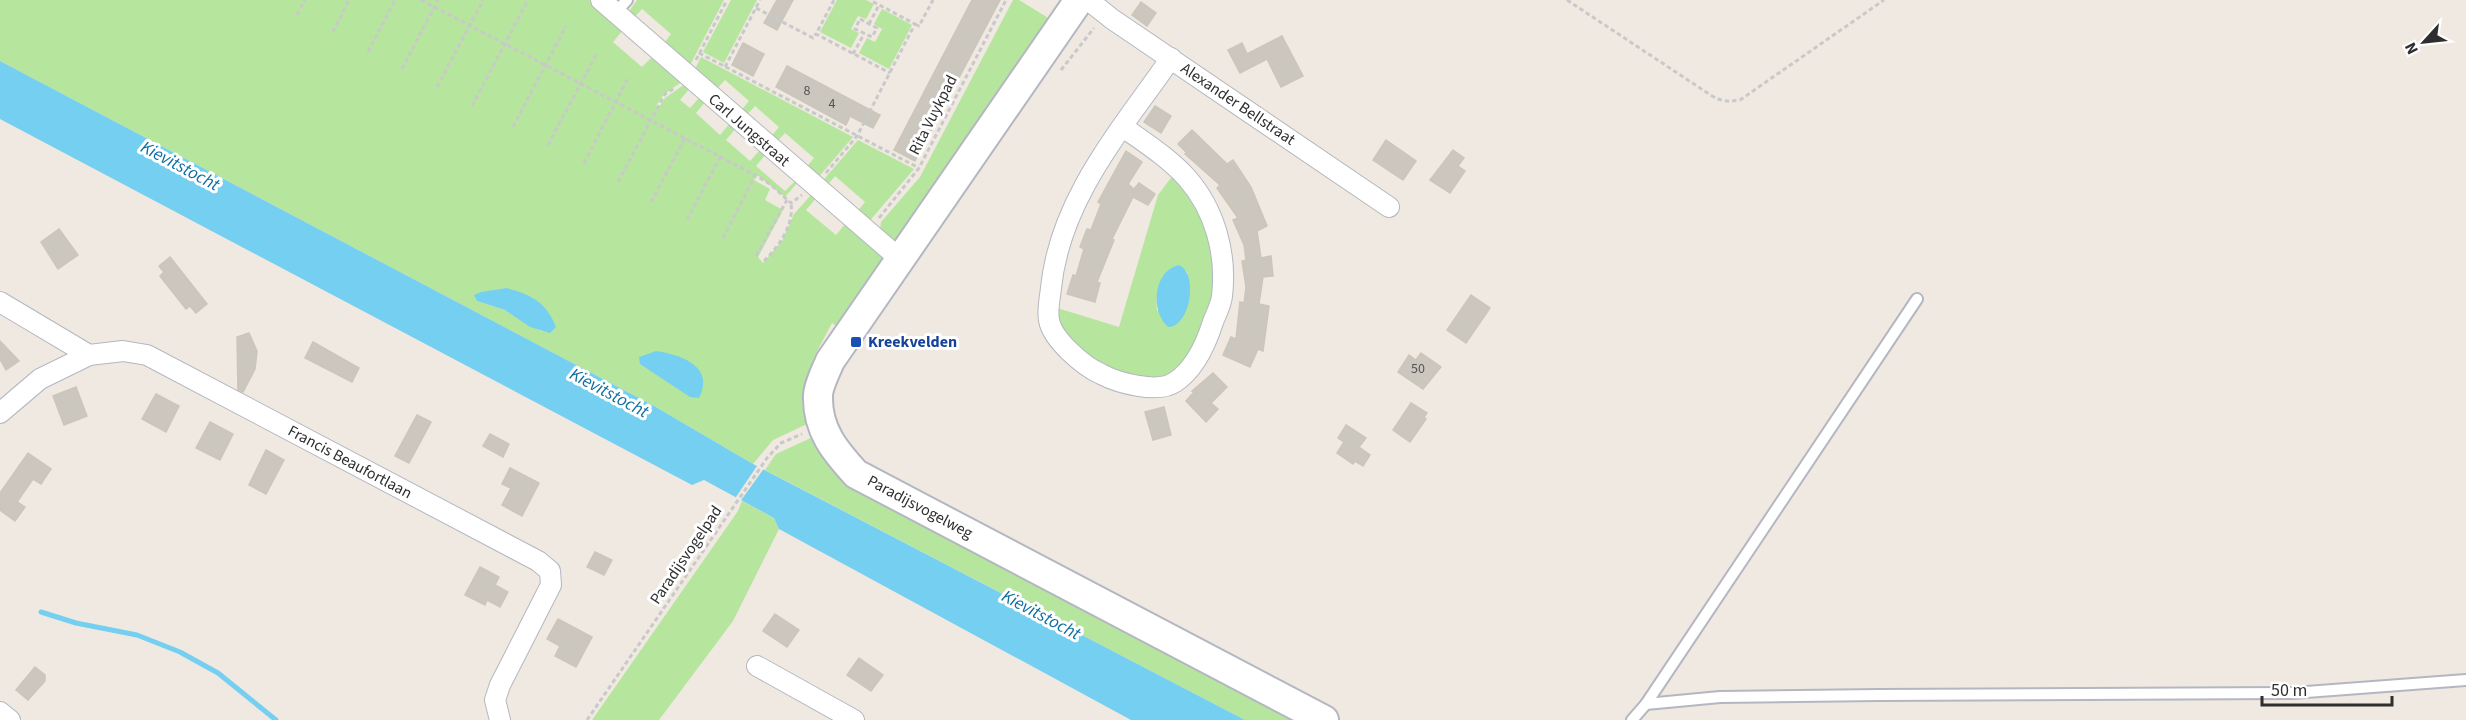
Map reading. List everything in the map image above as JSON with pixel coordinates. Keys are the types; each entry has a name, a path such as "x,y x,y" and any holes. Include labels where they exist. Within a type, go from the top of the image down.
{"street":[{"name":"Paradijsvogelweg","path":"1079,0 830,361 817,395 823,427 832,449 856,474 1324,720"},
{"name":"Alexander Bellstraat","path":"1088,0 1112,19 1389,207"},
{"name":"Carl Jungstraat","path":"614,4 687,76 900,259"},
{"path":"1123,127 1155,150 1187,178 1211,214 1221,249 1222,298 1206,343 1191,367 1174,383 1159,389 1131,384 1100,374 1072,354 1055,337 1049,320 1053,266 1069,216 1096,162 1171,58"},
{"path":"0,302 89,354"},
{"name":"Francis Beaufortlaan","path":"89,354 123,351 147,355 538,561 550,571 551,585 495,700 500,720"},
{"path":"0,413 40,380 89,354"},
{"path":"757,666 854,720"},
{"path":"0,712 10,720"}],"lane":[{"path":"1632,720 1646,704 1917,299"},
{"path":"1646,704 1720,697 2293,693 2466,680"}],"path":[{"path":"297,15 305,0"},
{"path":"333,32 349,0"},
{"path":"368,52 395,0"},
{"path":"421,0 755,175 787,199 791,203 792,212 782,239 764,261"},
{"path":"402,69 438,0"},
{"path":"437,87 483,0"},
{"path":"472,106 528,0"},
{"path":"618,182 665,94 684,82 727,0"},
{"path":"725,67 760,0"},
{"path":"756,8 813,38 834,0"},
{"path":"870,0 919,26 933,0"},
{"name":"Rita Vuykpad","path":"868,232 919,168 1006,0"},
{"path":"1567,0 1712,96 1730,102 1740,99 1884,0"},
{"path":"868,24 879,5"},
{"path":"860,19 877,28 872,37 864,33 855,29 860,19"},
{"path":"791,203 814,186 857,136 915,24"},
{"path":"513,127 566,26"},
{"path":"853,54 864,33"},
{"path":"816,34 890,73"},
{"path":"548,145 597,52"},
{"name":"Carl Jungstraat","path":"699,53 919,168"},
{"path":"584,164 628,78"},
{"path":"651,202 685,138"},
{"path":"687,220 720,157"},
{"path":"723,238 755,175"},
{"path":"756,256 787,199"},
{"name":"Paradijsvogelpad","path":"587,720 767,458 781,443 823,427"}],"green space":[{"path":"0,0 589,0 623,30 613,42 642,67 653,56 683,81 664,94 656,106 659,107 665,98 685,84 690,88 680,100 690,108 700,97 706,101 696,113 720,135 730,123 736,128 726,140 750,161 761,149 766,154 756,166 785,191 796,180 798,182 785,197 757,175 754,180 770,189 765,200 783,210 758,257 763,263 782,241 794,214 812,194 817,197 806,210 836,235 846,223 893,264 845,332 832,323 814,357 806,385 807,424 773,440 753,464 654,406 0,61","holes":["506,288 543,332 505,310 477,301 494,290"]},
{"path":"637,0 724,0 688,69 662,46 671,34 642,9 632,20 628,13"},
{"path":"731,0 757,0 724,63 703,52"},
{"path":"837,0 866,0 874,4 866,19 858,16 851,29 859,33 851,48 820,32"},
{"path":"1013,0 1019,0 1058,24 901,253 880,230 881,222 920,177"},
{"path":"882,9 912,25 889,69 859,53 867,38 875,42 882,29 874,24"},
{"path":"701,57 853,137 816,180 804,170 814,158 785,133 775,144 769,139 779,127 755,106 744,118 739,113 749,101 725,80 714,92 693,73"},
{"path":"858,140 914,169 867,224 855,214 865,202 835,176 825,188 820,184"},
{"path":"1174,174 1207,222 1218,269 1205,333 1172,378 1129,379 1086,357 1062,333 1054,307 1119,327 1158,195","holes":["1179,265 1188,273 1157,311 1158,290 1167,273"]},
{"path":"813,437 821,455 847,484 1306,720 1245,720 765,470 776,454"},
{"path":"742,501 774,518 779,529 733,621 659,720 592,720 738,511"}],"water":[{"name":"Kievitstocht","path":"0,61 654,406 753,464 1245,720 1131,720 779,529 774,518 704,480 692,485 0,119"},
{"path":"1179,265 1189,278 1189,299 1182,319 1176,325 1168,327 1158,311 1157,292 1164,275"},
{"path":"506,288 523,293 537,301 548,312 556,327 550,333 530,327 505,310 477,301 474,295"},
{"path":"656,351 685,359 699,370 703,378 703,387 699,398 690,397 640,364 639,357"}],"pier":[{"path":"759,463 765,467 739,503 734,500"}],"building":[{"path":"777,0 793,0 777,30 764,23"},
{"path":"972,0 1000,0 915,161 894,150"},
{"path":"1141,2 1156,13 1147,26 1132,15"},
{"path":"1282,36 1303,76 1281,87 1267,59 1240,73 1228,50 1242,43 1247,54"},
{"path":"743,43 764,54 753,76 732,65"},
{"path":"787,66 880,115 873,128 850,116 846,125 776,87"},
{"path":"1155,106 1171,116 1161,133 1144,122"},
{"path":"1192,130 1227,164 1233,160 1251,187 1267,226 1257,231 1261,258 1271,256 1273,276 1263,277 1259,304 1269,306 1263,351 1258,349 1250,367 1223,355 1231,337 1236,339 1240,302 1244,303 1246,287 1242,261 1246,260 1244,245 1233,220 1238,218 1217,188 1220,185 1185,154 1187,153 1178,144"},
{"path":"1386,140 1416,161 1403,180 1373,160"},
{"path":"1453,150 1464,158 1458,166 1465,171 1450,193 1430,180"},
{"path":"1126,151 1142,162 1128,184 1134,189 1139,183 1155,194 1148,205 1133,197 1112,239 1114,240 1097,282 1100,283 1095,302 1067,294 1073,275 1076,276 1084,249 1080,247 1087,229 1091,230 1101,204 1098,202"},
{"path":"59,229 78,255 58,269 41,242"},
{"path":"170,257 207,304 196,313 190,306 186,309 160,276 164,272 159,266"},
{"path":"1471,295 1490,308 1466,343 1447,330"},
{"path":"249,333 257,351 255,369 243,392 238,390 237,337"},
{"path":"0,341 19,361 6,370 0,359"},
{"path":"313,342 359,368 352,382 305,358"},
{"path":"1421,353 1441,367 1423,389 1398,372 1409,355 1416,360"},
{"path":"1213,373 1227,387 1211,403 1218,409 1206,422 1186,401 1194,392 1192,391"},
{"path":"76,387 87,416 64,425 53,396"},
{"path":"156,394 179,406 166,432 142,419"},
{"path":"1411,403 1427,413 1424,417 1426,419 1410,442 1393,430"},
{"path":"1164,407 1171,435 1153,440 1145,412"},
{"path":"417,415 431,422 409,463 395,456"},
{"path":"210,422 233,434 220,460 196,448"},
{"path":"1346,425 1366,438 1359,447 1370,455 1363,466 1355,461 1353,464 1337,453 1344,442 1338,438"},
{"path":"490,434 509,444 503,457 483,446"},
{"path":"266,450 284,460 266,494 249,485"},
{"path":"28,453 51,469 41,484 33,479 17,502 25,507 15,521 0,510 0,493"},
{"path":"510,468 539,483 522,516 502,505 511,488 502,484"},
{"path":"595,552 612,560 604,575 587,567"},
{"path":"480,567 499,577 495,585 508,592 500,607 487,600 485,605 465,595"},
{"path":"775,614 799,630 787,647 763,631"},
{"path":"558,619 592,637 576,667 555,656 560,646 547,639"},
{"path":"859,658 883,675 871,691 847,675"},
{"path":"35,667 45,675 45,681 28,700 16,690"}],"waterway":[{"path":"41,612 76,623 137,635 180,652 218,673 276,720"}],"place":[{"name":"Kreekvelden","path":"856,342"}]}
